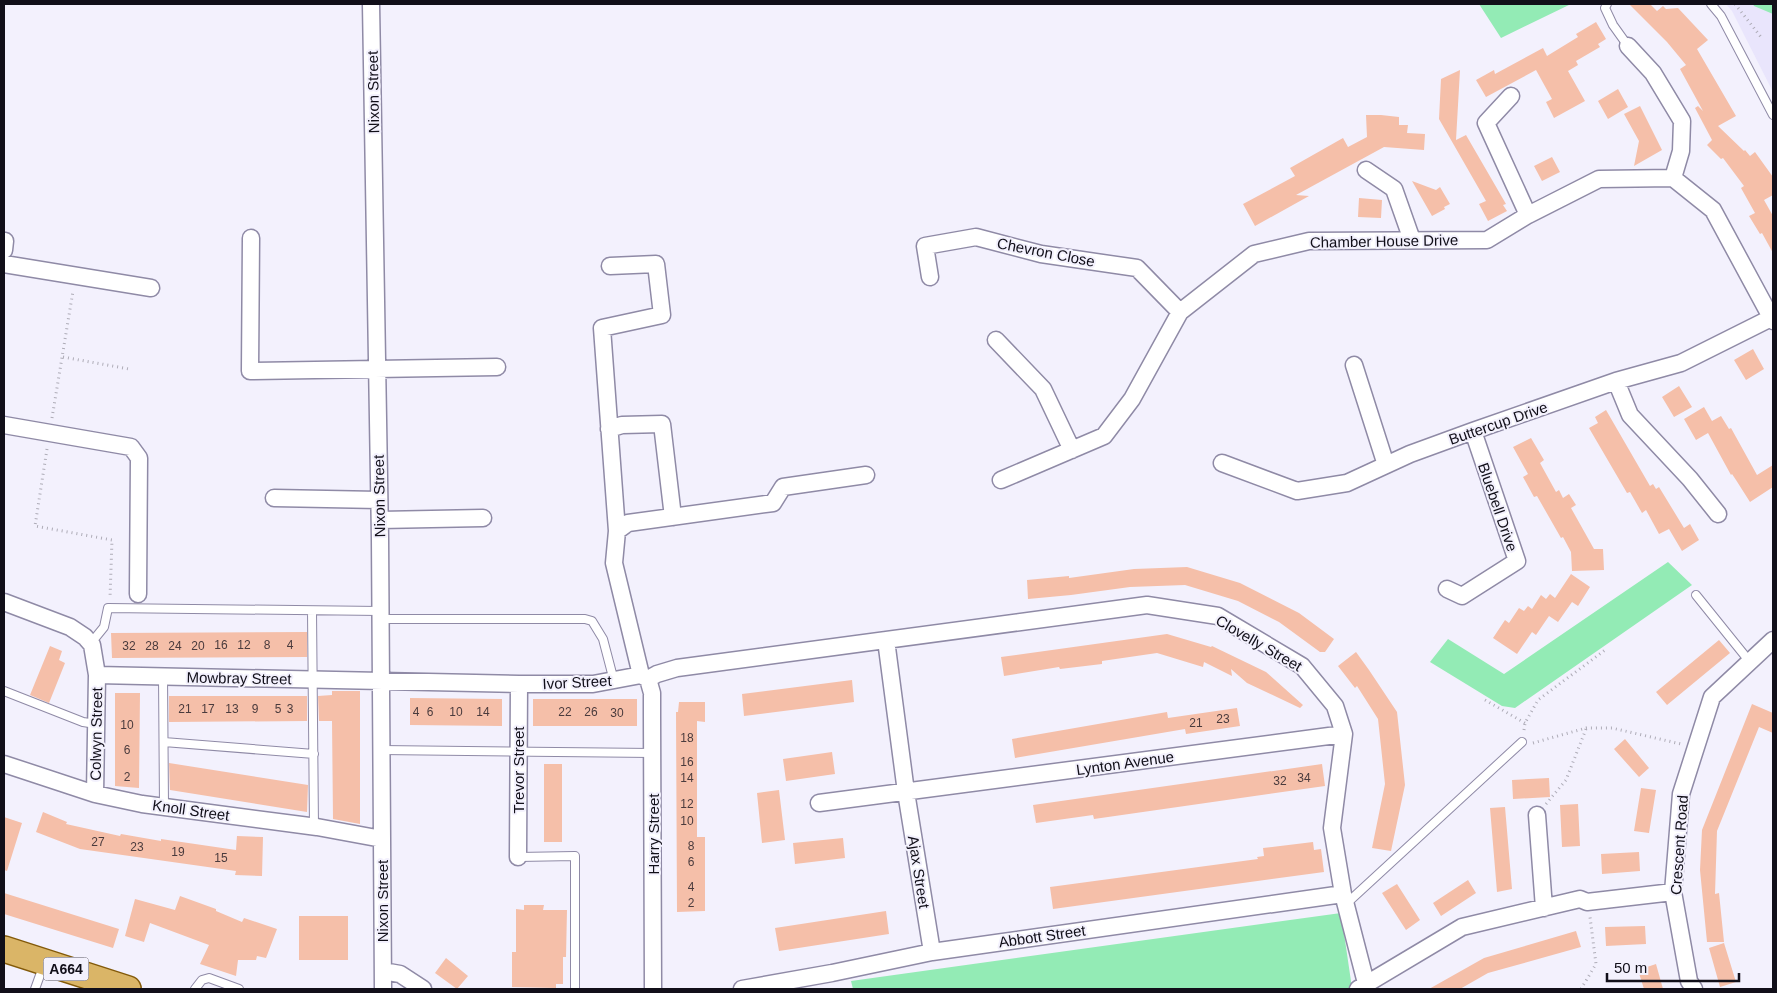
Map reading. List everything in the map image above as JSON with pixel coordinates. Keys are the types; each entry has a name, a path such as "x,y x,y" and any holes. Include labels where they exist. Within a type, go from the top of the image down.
{"main road":[{"name":"A664","path":"4,950 128,989"}],"street":[{"name":"Nixon Street","path":"371,4 380,520 382,989"},
{"path":"1628,46 1653,73 1682,121 1681,151 1673,178 1713,210 1772,320"},
{"path":"1511,96 1486,123 1528,215"},
{"path":"1366,170 1394,189 1412,240"},
{"name":"Chamber House Drive","path":"1001,480 1104,436 1132,399 1180,312 1254,254 1309,241 1487,240 1528,215 1599,179 1673,178"},
{"name":"Chevron Close","path":"930,277 925,246 976,237 1041,254 1138,268 1180,312"},
{"path":"251,238 250,371 497,367"},
{"path":"4,264 151,288"},
{"name":"Harry Street","path":"610,266 656,264 662,315 602,328 617,532 614,563 645,677 652,693 653,989"},
{"name":"Buttercup Drive","path":"1222,463 1297,491 1347,484 1410,454 1472,431 1616,381 1681,363 1772,320"},
{"path":"996,340 1043,389 1072,450"},
{"path":"1354,365 1386,465"},
{"path":"1616,381 1630,415 1690,479 1718,514"},
{"path":"609,428 622,425 662,424 674,517"},
{"path":"4,425 131,447 139,458 138,594"},
{"name":"Bluebell Drive","path":"1447,589 1462,596 1517,561 1472,431"},
{"path":"617,532 628,523 772,504 783,487 866,475"},
{"path":"274,498 379,500"},
{"path":"380,520 483,518"},
{"path":"4,602 70,627 85,637 90,643"},
{"name":"Clovelly Street","path":"886,640 1147,604 1218,616 1302,666 1335,706 1344,734 1332,828 1362,986"},
{"name":"Ivor Street","path":"381,681 593,684 645,677 677,668 886,640"},
{"name":"Ajax Street","path":"886,640 906,792 932,952"},
{"name":"Crescent Road","path":"1694,989 1689,981 1673,892 1681,794 1712,697 1773,640"},
{"name":"Colwyn Street","path":"90,643 94,654 97,675 95,794"},
{"name":"Mowbray Street","path":"97,675 381,681"},
{"name":"Trevor Street","path":"518,857 519,684"},
{"name":"Lynton Avenue","path":"906,792 1344,734"},
{"name":"Knoll Street","path":"4,764 95,794 382,839"},
{"path":"819,803 906,792"},
{"path":"1537,816 1544,908"},
{"path":"1362,986 1462,927 1580,899 1588,902 1673,892"},
{"name":"Abbott Street","path":"742,989 834,981 932,952 1345,899"},
{"path":"383,971 400,974 423,989"}],"lane":[{"path":"1607,4 1605,8 1613,25 1628,46"},
{"path":"1711,4 1721,16 1773,115"},
{"path":"1696,595 1750,662"},
{"path":"90,643 104,627 108,608 312,610 380,615 585,619 592,621 603,639 614,681"},
{"path":"312,610 314,827"},
{"path":"163,676 164,806"},
{"path":"4,692 83,722 96,724"},
{"path":"164,742 314,754"},
{"path":"1345,899 1522,742"},
{"path":"381,750 653,752"},
{"path":"518,857 575,856 575,989"},
{"path":"35,989 44,962"},
{"path":"195,989 202,980 209,978 239,989"}],"path":[{"path":"1735,4 1761,37"},
{"path":"76,276 35,526 112,540 108,608"},
{"path":"62,357 129,369"},
{"path":"1605,650 1538,700 1525,723 1522,742 1528,744 1586,728 1612,728 1696,748"},
{"path":"1486,700 1525,723"},
{"path":"1537,816 1566,780 1586,728"},
{"path":"1581,989 1596,964 1588,902"}],"shaded area":[{"path":"1726,4 1773,4 1773,92 1732,11"}],"green space":[{"path":"1479,4 1571,4 1501,38"},
{"path":"1753,4 1773,4 1773,14 1754,6"},
{"path":"1668,562 1692,585 1515,708 1502,706 1430,662 1448,639 1504,674"},
{"path":"1341,913 1352,988 1350,989 853,989 851,981"}],"building":[{"path":"1629,4 1650,4 1657,11 1663,6 1666,9 1678,8 1708,40 1697,49 1736,116 1718,126 1750,156 1755,152 1773,177 1773,195 1764,200 1773,216 1773,253 1762,233 1760,234 1749,216 1755,213 1741,188 1744,186 1723,158 1721,159 1707,145 1712,140 1695,108 1698,106 1703,111 1680,69 1686,65 1667,42"},
{"path":"1596,22 1606,39 1598,44 1600,47 1576,61 1578,65 1568,71 1585,101 1554,118 1546,102 1552,99 1536,70 1486,97 1476,80 1494,70 1495,74 1543,48 1547,56 1578,37 1576,34"},
{"path":"1460,70 1456,140 1466,135 1506,204 1503,205 1507,211 1488,221 1479,204 1486,201 1439,119 1441,79"},
{"path":"1618,89 1628,107 1608,119 1598,101"},
{"path":"1640,106 1662,150 1634,166 1639,141 1624,114"},
{"path":"1366,115 1399,117 1399,125 1408,125 1407,133 1425,134 1424,150 1384,147 1296,195 1309,196 1255,226 1243,204 1295,176 1290,168 1343,138 1348,147 1367,137"},
{"path":"1552,157 1560,172 1542,181 1534,166"},
{"path":"1412,181 1436,190 1440,187 1450,204 1432,216"},
{"path":"1359,198 1382,200 1381,218 1358,217"},
{"path":"1753,349 1764,369 1746,380 1734,360"},
{"path":"1679,386 1692,407 1674,417 1662,397"},
{"path":"1704,407 1712,421 1721,416 1729,429 1731,428 1757,475 1773,465 1773,487 1750,502 1731,475 1708,433 1696,440 1684,419"},
{"path":"1606,410 1650,486 1653,484 1656,489 1659,487 1684,528 1690,524 1699,540 1682,551 1669,529 1659,534 1646,510 1642,513 1630,492 1627,493 1589,428 1598,423 1595,417"},
{"path":"1531,438 1544,460 1540,463 1556,492 1559,490 1563,498 1569,494 1576,505 1571,508 1594,549 1603,549 1604,570 1572,571 1571,552 1537,496 1534,497 1523,477 1528,474 1513,447"},
{"path":"1187,567 1240,583 1299,613 1334,639 1325,652 1320,652 1279,622 1238,601 1185,585 1130,587 1028,599 1027,580 1069,576 1069,578 1134,569"},
{"path":"1571,574 1590,587 1578,606 1572,602 1558,622 1549,616 1536,635 1532,632 1517,654 1493,638 1505,620 1509,623 1519,608 1524,611 1528,606 1532,609 1541,595 1546,599 1550,594 1555,598"},
{"path":"307,632 307,657 112,658 111,633"},
{"path":"1167,634 1212,646 1266,672 1303,705 1300,708 1247,683 1231,669 1232,676 1204,662 1203,667 1157,653 1102,661 1102,664 1060,669 1059,667 1004,676 1001,657"},
{"path":"1719,640 1730,653 1667,705 1656,692"},
{"path":"50,646 62,651 59,660 65,663 49,703 30,695"},
{"path":"1356,652 1397,712 1405,785 1391,851 1372,848 1385,784 1378,719 1357,686 1355,688 1338,666"},
{"path":"852,680 854,702 744,716 742,694"},
{"path":"332,691 360,691 360,824 333,819 332,721 319,721 318,696 332,695"},
{"path":"115,693 140,693 139,788 115,786"},
{"path":"169,696 307,696 307,721 169,722"},
{"path":"410,698 502,699 502,726 410,725"},
{"path":"533,699 637,699 637,726 533,726"},
{"path":"679,702 705,702 705,722 697,721 697,837 705,837 705,911 677,912 676,712 678,712"},
{"path":"1752,704 1773,713 1773,733 1759,727 1717,831 1715,894 1719,893 1724,942 1707,942 1700,870 1702,830"},
{"path":"1237,708 1240,726 1186,734 1185,729 1015,758 1012,739 1167,712 1168,718"},
{"path":"1625,739 1649,768 1639,777 1614,749"},
{"path":"832,752 835,774 786,781 783,759"},
{"path":"169,763 308,785 307,812 170,790"},
{"path":"544,764 562,764 562,842 544,842"},
{"path":"1322,764 1325,786 1094,819 1093,815 1036,823 1033,805"},
{"path":"1549,778 1550,797 1513,799 1512,780"},
{"path":"1641,788 1656,790 1649,833 1634,831"},
{"path":"779,790 785,840 762,843 757,793"},
{"path":"1578,804 1580,846 1562,847 1560,805"},
{"path":"1505,807 1512,889 1497,892 1490,808"},
{"path":"43,812 67,822 66,824 120,836 121,834 236,850 237,836 263,837 262,876 235,875 236,871 80,849 36,832"},
{"path":"4,817 22,823 7,871 4,870"},
{"path":"843,838 845,858 795,864 793,843"},
{"path":"1313,842 1314,850 1321,849 1324,872 1053,909 1050,887 1258,859 1257,857 1264,856 1263,848"},
{"path":"1639,852 1640,871 1602,874 1601,854"},
{"path":"1468,880 1476,893 1441,916 1433,903"},
{"path":"1397,884 1420,920 1406,930 1382,893"},
{"path":"4,893 119,929 113,948 4,914"},
{"path":"180,896 216,909 216,911 242,922 244,918 277,929 266,958 257,956 256,960 238,960 236,976 200,964 209,945 150,923 144,942 125,936 135,899 175,910"},
{"path":"524,905 544,905 543,910 567,910 566,957 563,957 563,984 556,984 556,988 512,987 512,952 516,952 516,909 524,910"},
{"path":"886,911 889,934 779,951 775,928"},
{"path":"299,916 348,916 348,960 299,960"},
{"path":"1645,926 1646,944 1606,946 1605,927"},
{"path":"1576,931 1581,947 1488,973 1460,989 1429,989 1484,958"},
{"path":"1724,943 1736,982 1720,987 1709,948"},
{"path":"446,958 468,976 457,989 435,973"},
{"path":"1656,964 1663,989 1644,989 1638,970"}]}
